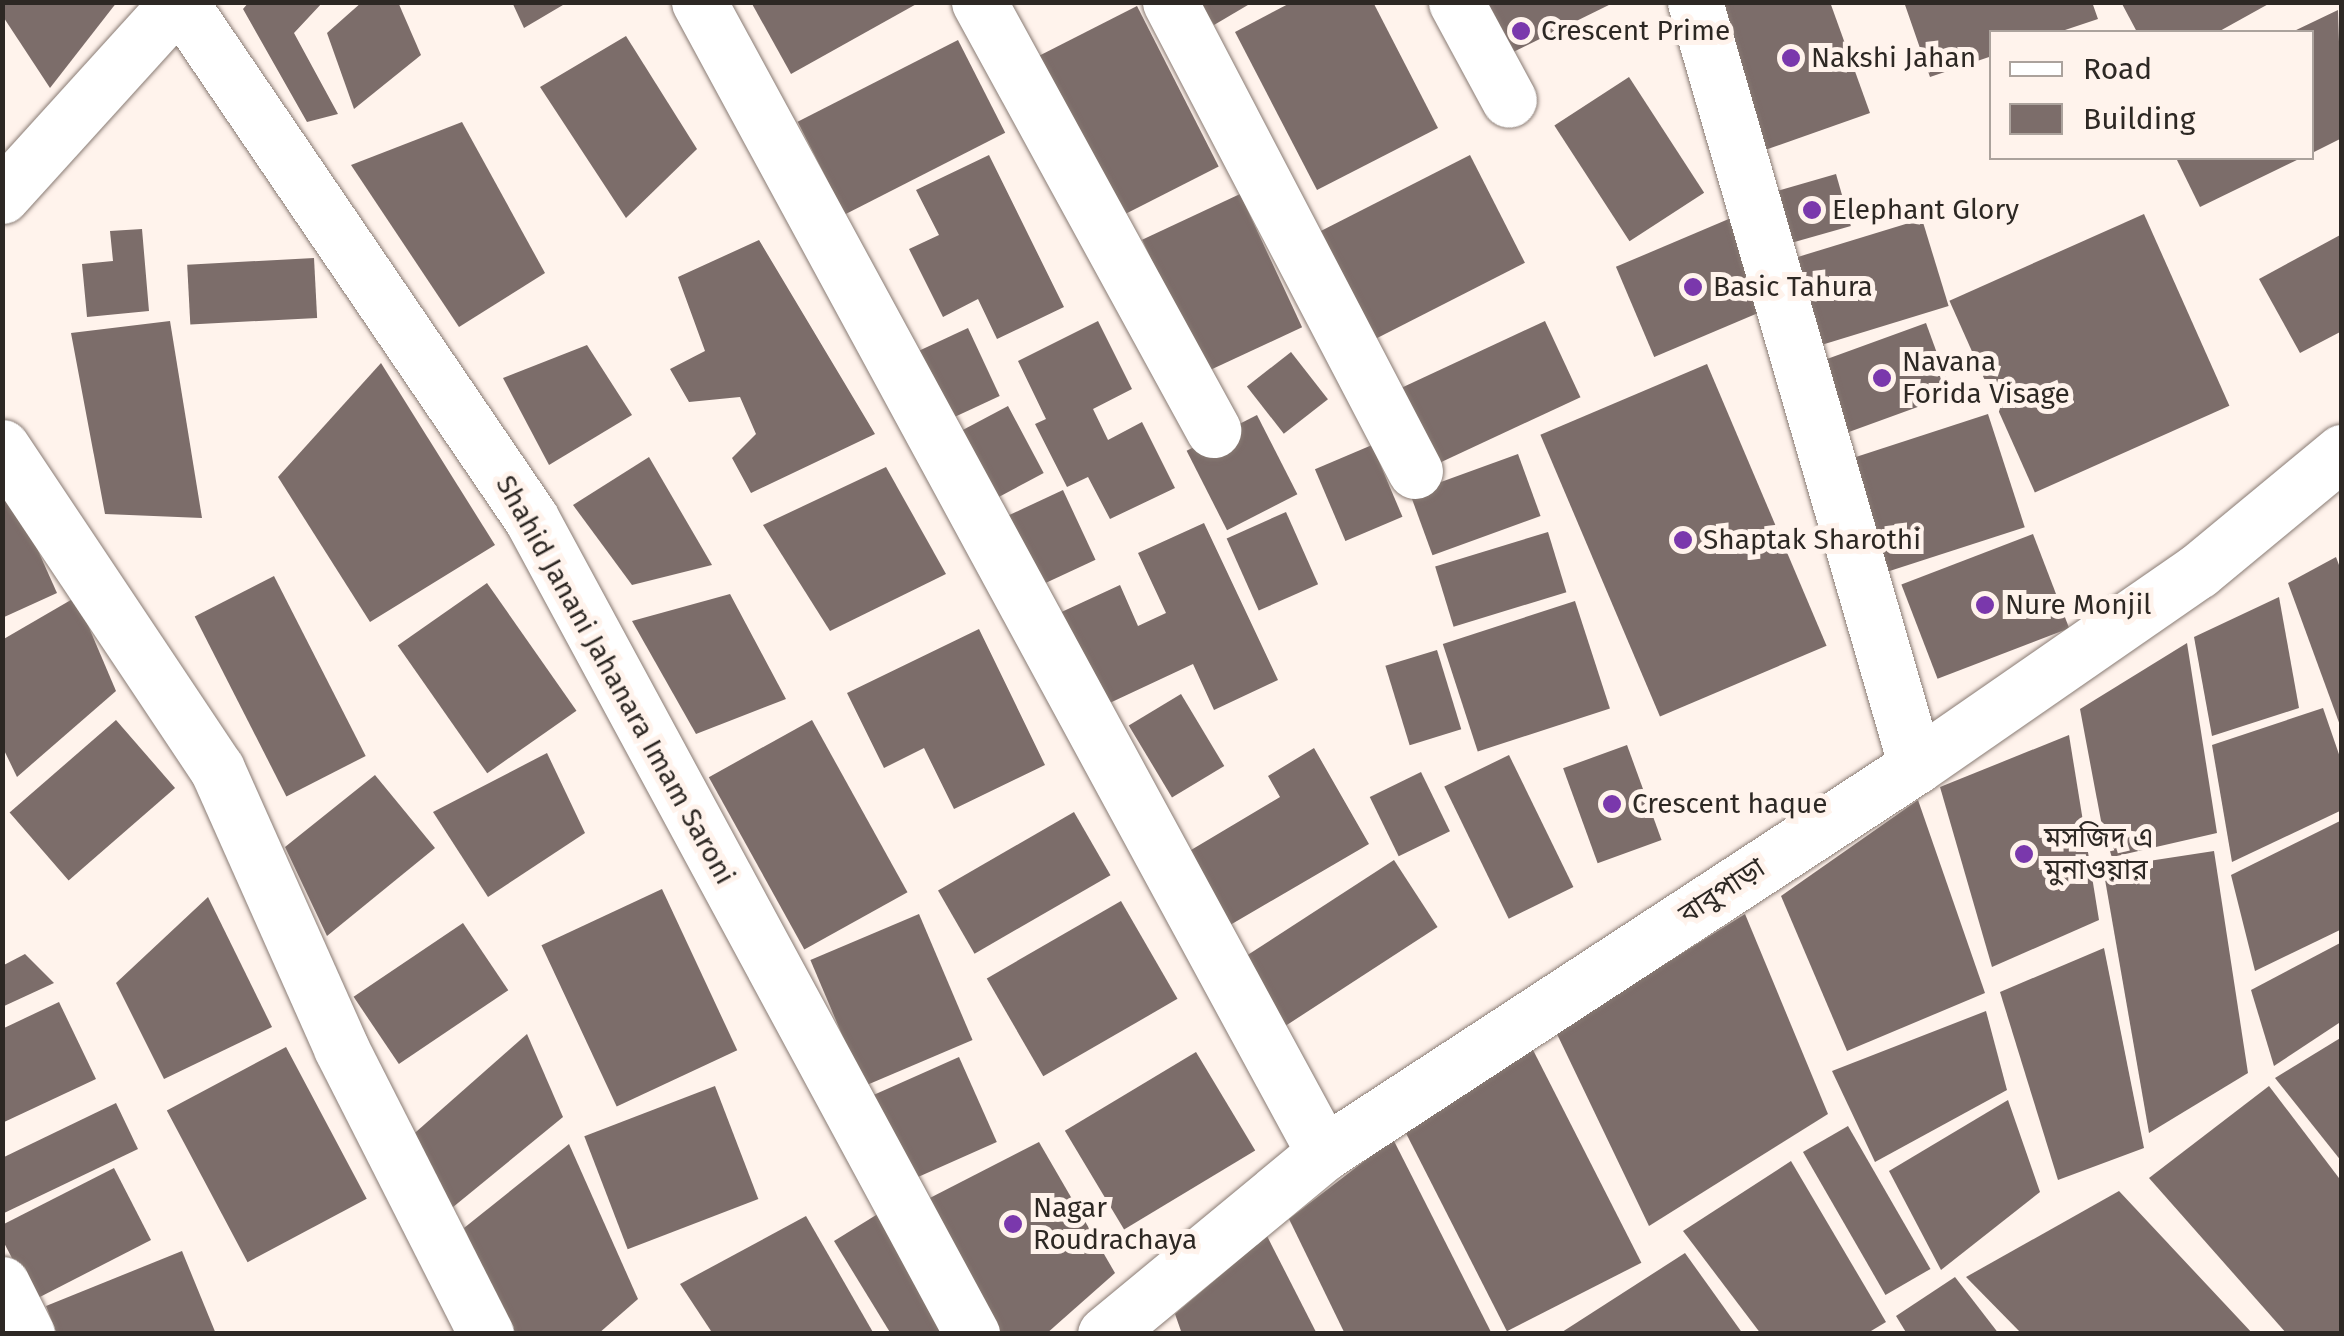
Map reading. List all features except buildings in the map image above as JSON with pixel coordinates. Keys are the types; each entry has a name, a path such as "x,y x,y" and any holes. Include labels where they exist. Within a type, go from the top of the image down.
{"street":[{"path":"2,196 179,2"},
{"name":"Shahid Janani Jahanara Imam Saroni","path":"179,2 531,518 972,1334"},
{"path":"700,2 1324,1152"},
{"path":"979,2 1213,430"},
{"path":"1170,2 1414,471"},
{"path":"1456,2 1509,100"},
{"path":"1695,2 1916,766"},
{"path":"2,446 217,769 341,1048 486,1334"},
{"name":"বাবুপাড়া","path":"1105,1334 1324,1152 1916,766 2198,571 2342,452"},
{"path":"2,1284 28,1334"}],"place":[{"name":"Crescent Prime","path":"1521,31"},
{"name":"Nakshi Jahan","path":"1791,58"},
{"name":"Elephant Glory","path":"1812,210"},
{"name":"Basic Tahura","path":"1693,287"},
{"name":"Navana Forida Visage","path":"1882,378"},
{"name":"Shaptak Sharothi","path":"1683,540"},
{"name":"Nure Monjil","path":"1985,605"},
{"name":"Crescent haque","path":"1612,804"},
{"name":"মসজিদ এ মুনাওয়ার","path":"2024,854"},
{"name":"Nagar Roudrachaya","path":"1013,1224"}]}
